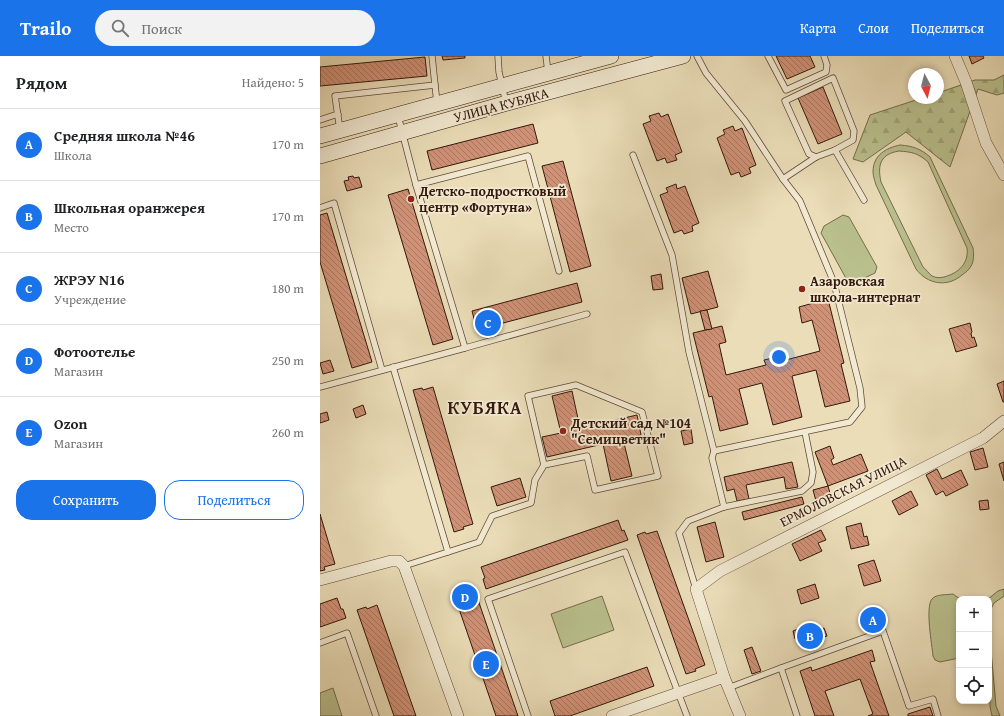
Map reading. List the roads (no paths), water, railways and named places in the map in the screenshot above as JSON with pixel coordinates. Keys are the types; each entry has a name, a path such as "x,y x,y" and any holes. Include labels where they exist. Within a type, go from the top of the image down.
{"street":[{"name":"УЛИЦА КУБЯКА","path":"320,136 612,56"},
{"name":"УЛИЦА КУБЯКА","path":"320,156 506,103 683,56"},
{"path":"955,56 966,82 986,143 1004,175"},
{"name":"ЕРМОЛОВСКАЯ УЛИЦА","path":"696,589 720,571 983,438 1004,421"},
{"path":"320,580 391,561 399,561 404,566 458,716"},
{"path":"696,589 726,683 740,716"},
{"path":"616,715 678,694 726,683"}],"lane":[{"path":"432,56 437,103"},
{"path":"498,56 499,72 506,103"},
{"path":"546,56 548,73"},
{"path":"697,56 706,74 745,121 783,179 800,201 832,278 860,388 862,407 850,422 714,451"},
{"path":"768,56 786,90 826,72 827,65 824,56"},
{"path":"783,179 816,157 835,150 853,140 854,131 833,78 784,101 809,154 816,157"},
{"path":"340,130 335,96 435,85"},
{"path":"320,120 338,114"},
{"path":"397,114 416,186 465,348"},
{"path":"835,150 864,200"},
{"path":"633,155 672,255 688,352 714,451 712,458 724,507"},
{"path":"416,186 528,156 559,271"},
{"path":"320,208 334,203 382,370"},
{"path":"320,387 587,314"},
{"path":"393,367 448,552"},
{"path":"404,566 479,542 492,516 531,504 534,480 544,465 587,456 596,490 658,476 642,412 576,385 528,396 544,465"},
{"path":"696,589 679,533 688,521 724,507 802,490 811,483 813,472 805,432"},
{"path":"528,716 488,599 626,552 687,716"},
{"path":"726,683 781,668 883,631 909,706 933,699 938,716"},
{"path":"320,643 347,633 376,716"},
{"path":"781,668 797,716"}],"place":[{"name":"Детско-подростковый центр «Фортуна»","path":"411,199"},
{"name":"Азаровская школа-интернат","path":"802,289"},
{"name":"ЖРЭУ N16","path":"488,323"},
{"name":"Детский сад №104 \"Семицветик\"","path":"563,431"},
{"name":"Фотоотелье","path":"465,597"},
{"name":"Средняя школа №46","path":"873,620"},
{"name":"Школьная оранжерея","path":"810,636"},
{"name":"Ozon","path":"486,664"}],"district":[{"name":"КУБЯКА","path":"485,408"}]}
